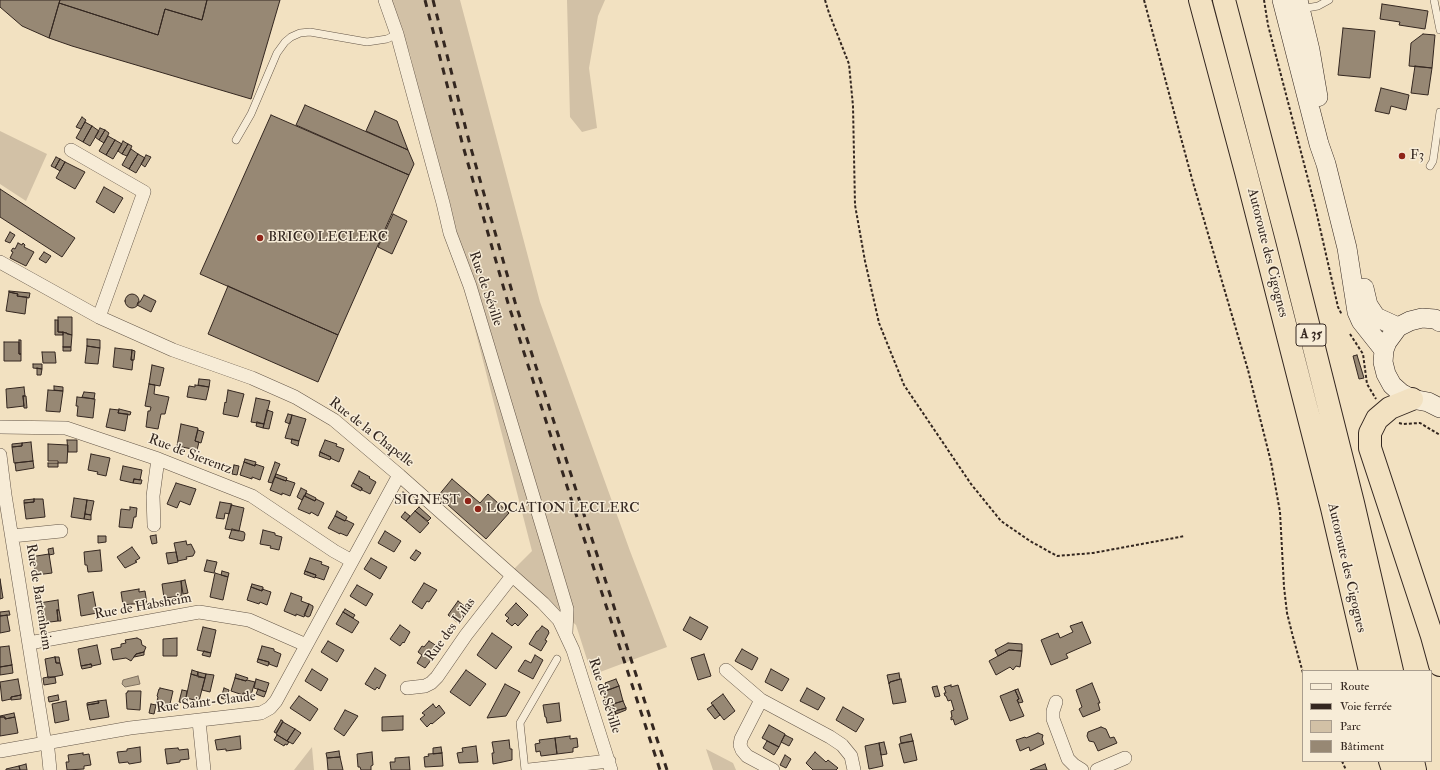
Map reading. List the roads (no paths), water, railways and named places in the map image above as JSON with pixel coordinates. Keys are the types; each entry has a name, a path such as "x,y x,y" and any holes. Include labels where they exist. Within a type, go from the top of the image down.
{"highway":[{"name":"Autoroute des Cigognes","path":"1200,0 1248,179 1332,508 1370,670"},
{"name":"Autoroute des Cigognes","path":"1224,0 1287,240 1353,503 1392,670"},
{"path":"1430,402 1390,408 1377,419 1370,433 1370,448 1440,664"}],"street":[{"name":"Rue de Séville","path":"385,0 397,34 441,195 451,239 470,286 561,586 564,609 564,629 610,766"},
{"path":"1282,0 1347,248 1357,312 1361,321 1384,350"},
{"path":"1296,3 1310,50 1322,120 1326,164"},
{"path":"71,150 144,192 99,317"},
{"path":"1347,248 1356,265 1371,311 1381,320 1398,327"},
{"name":"Rue de la Chapelle","path":"1,266 99,317 173,350 252,378 295,397 334,420 399,475 551,611 559,620 564,629"},
{"path":"1430,402 1401,393 1392,385 1386,374 1383,362 1384,350 1387,342 1398,327 1410,321 1422,318 1435,319 1440,322"},
{"name":"Rue de Sierentz","path":"0,427 66,428 158,459 252,496 334,552 352,561"},
{"name":"Rue de Bartenheim","path":"0,455 2,496 12,536 50,770"},
{"path":"154,525 154,496 158,459"},
{"name":"Rue Saint-Claude","path":"0,751 130,728 261,713 270,708 276,701 399,475"},
{"path":"12,536 61,531"},
{"name":"Rue des Lilas","path":"407,688 425,686 437,677 466,635 512,576"},
{"name":"Rue de Habsheim","path":"29,643 199,612 249,620 306,645"},
{"path":"726,670 761,700 842,745 851,756 854,770"},
{"path":"761,700 741,739 740,745 747,756 773,770"},
{"path":"1056,702 1053,719 1068,759 1082,770"},
{"path":"199,720 204,770"},
{"path":"1097,770 1125,758"},
{"path":"529,770 610,766"}],"lane":[{"path":"1296,3 1318,6 1329,0"},
{"path":"1434,0 1440,30"},
{"path":"236,140 251,114 277,53 285,42 292,37 300,33 310,32 367,42 387,39 397,34"},
{"path":"1430,166 1433,161 1440,112"},
{"path":"525,770 520,723 557,659"}],"railway":[{"path":"425,0 463,146 508,303 660,770"},
{"path":"433,0 470,145 515,302 667,770"}],"place":[{"name":"F3","path":"1402,156"},
{"name":"BRICO LECLERC","path":"260,238"},
{"name":"SIGNEST","path":"468,501"},
{"name":"LOCATION LECLERC","path":"478,509"}]}
